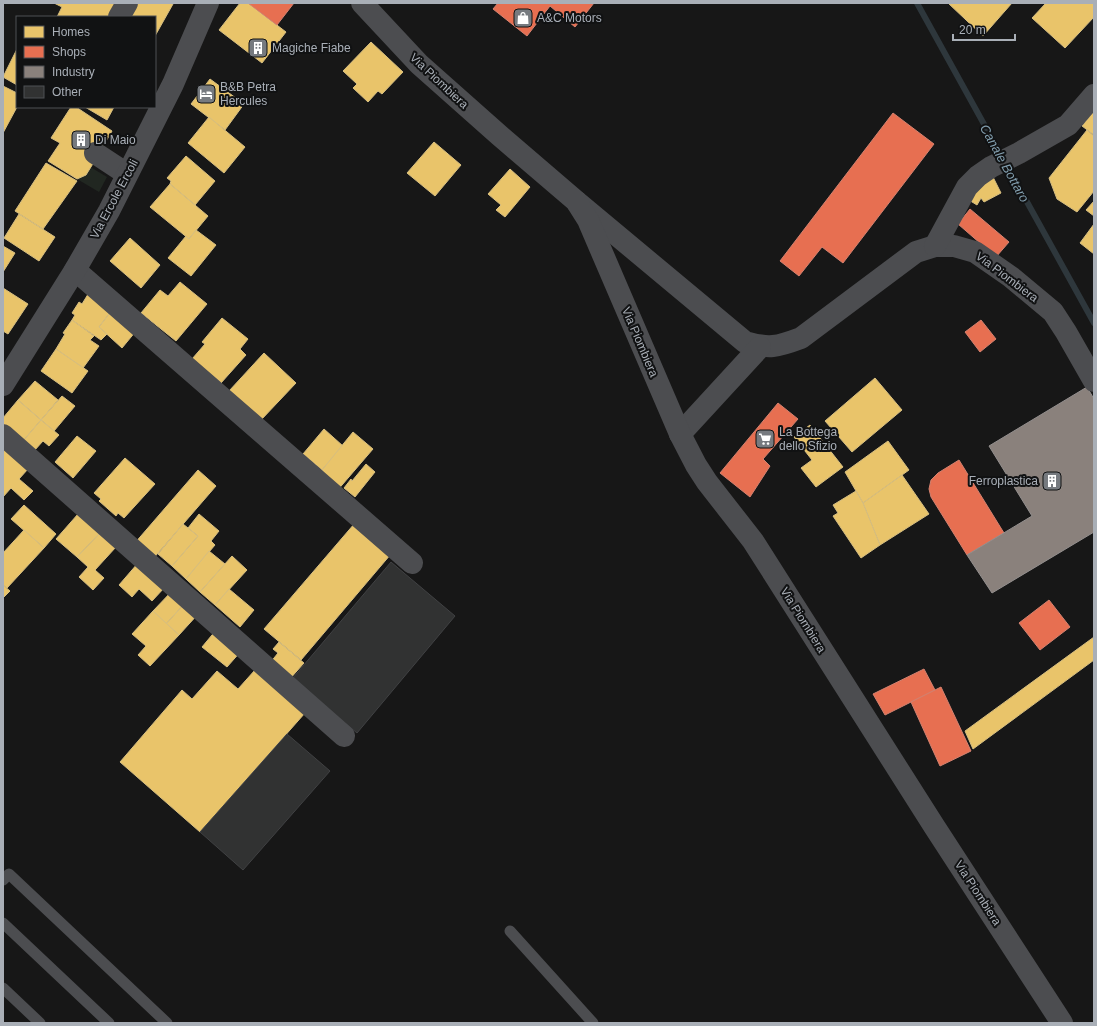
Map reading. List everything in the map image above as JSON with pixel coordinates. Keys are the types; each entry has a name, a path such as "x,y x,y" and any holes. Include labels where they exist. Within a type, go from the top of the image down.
{"street":[{"path":"120,16 127,3"},
{"name":"Via Ercole Ercoli","path":"3,385 75,270 109,211 173,84 208,3"},
{"name":"Via Piombiera","path":"362,3 419,64 499,135 745,342 760,346 780,346 800,338 916,252 935,246 954,246 975,252 1011,277 1053,312 1094,381"},
{"path":"935,246 967,187 978,176 991,167 1068,125 1094,95"},
{"path":"95,152 127,174"},
{"name":"Via Piombiera","path":"576,201 588,220 680,434 696,465 707,482 753,541 934,826 1062,1023"},
{"path":"75,270 412,563"},
{"path":"680,434 760,346"},
{"path":"3,435 344,736"}],"lane":[{"path":"3,880 9,874 167,1023"},
{"path":"3,923 109,1023"},
{"path":"510,931 593,1023"},
{"path":"3,988 40,1023"}],"shaded area":[{"path":"87,165 107,177 99,192 77,179"}],"building: Homes":[{"path":"54,3 121,3 114,16 58,16 62,7"},
{"path":"133,3 173,4 156,34 156,16 129,16"},
{"name":"Magiche Fiabe","path":"240,3 248,3 286,32 262,63 219,30"},
{"path":"948,3 1012,3 983,36"},
{"path":"1046,3 1094,3 1094,17 1065,48 1032,18"},
{"path":"371,42 403,72 382,94 378,91 368,102 353,88 357,84 343,71"},
{"path":"16,51 16,84 3,77"},
{"path":"210,79 244,104 225,130 191,104"},
{"path":"3,86 16,92 16,108 3,133"},
{"name":"Di Maio","path":"70,108 78,108 112,131 104,145 98,147 94,162 86,175 77,179 48,161 60,143 51,138"},
{"path":"87,108 113,108 107,120"},
{"path":"1094,111 1094,135 1082,126"},
{"path":"209,117 245,147 224,173 188,143"},
{"path":"1087,130 1094,136 1094,191 1077,212 1057,199 1049,178"},
{"path":"434,142 461,165 435,196 407,173"},
{"path":"186,156 215,181 195,205 170,184 171,181 167,178"},
{"path":"46,163 77,181 43,229 15,211"},
{"path":"510,169 530,187 505,217 496,210 501,205 488,194"},
{"path":"992,175 1001,193 984,202 981,198 977,205 964,197"},
{"path":"170,184 208,216 189,239 150,207"},
{"path":"1094,201 1094,216 1086,210"},
{"path":"19,214 55,237 39,261 4,238"},
{"path":"1094,224 1094,254 1080,243"},
{"path":"196,230 216,245 191,276 168,258 186,236 189,239"},
{"path":"130,238 160,265 141,288 110,261"},
{"path":"3,246 15,253 3,272"},
{"path":"180,282 207,304 176,341 141,313 160,290 168,296"},
{"path":"3,288 28,304 8,334 3,331"},
{"path":"90,291 112,310 99,327 107,334 101,340 72,320 75,315 72,313 79,302 82,304"},
{"path":"112,310 136,331 122,348 99,327"},
{"path":"222,318 248,339 240,349 246,355 221,383 192,359 205,344 202,342"},
{"path":"72,320 94,336 90,340 99,346 83,368 56,349 65,334 63,333"},
{"path":"56,349 88,371 72,393 41,371"},
{"path":"264,353 296,383 261,420 229,391"},
{"path":"875,378 902,410 852,452 825,421"},
{"path":"35,381 58,400 41,420 18,400"},
{"path":"62,396 75,406 54,431 41,420"},
{"path":"18,400 41,420 23,441 3,425 3,418"},
{"path":"41,420 59,435 49,446 43,441 34,451 23,441"},
{"path":"810,425 843,467 816,487 801,468 812,460 794,437"},
{"path":"324,429 343,446 322,470 303,454"},
{"path":"353,432 373,449 336,492 322,470"},
{"path":"77,436 96,451 73,478 55,462"},
{"path":"888,441 909,470 863,503 845,472"},
{"path":"3,446 28,469 19,479 33,491 24,500 11,488 3,497"},
{"path":"125,458 155,484 124,518 118,513 116,516 99,501 101,499 94,493"},
{"path":"366,464 375,472 355,497 344,488"},
{"path":"198,470 216,486 152,560 134,544"},
{"path":"902,475 929,514 880,545 863,503"},
{"path":"856,491 863,503 880,545 861,558 833,516 838,513 833,505"},
{"path":"24,505 56,534 44,548 11,519"},
{"path":"78,514 100,533 77,557 56,539"},
{"path":"199,514 219,531 211,541 215,545 186,579 172,566 198,536 188,528"},
{"path":"355,523 391,554 301,660 264,629"},
{"path":"183,524 198,536 172,566 158,554"},
{"path":"24,530 44,548 7,588 3,585 3,553"},
{"path":"100,533 116,547 95,570 104,578 93,590 79,577 88,567 77,557"},
{"path":"209,551 225,564 200,592 186,579"},
{"path":"232,556 247,570 215,605 200,592"},
{"path":"138,563 165,587 152,601 139,589 132,597 119,585"},
{"path":"3,585 10,591 3,598"},
{"path":"229,589 254,610 240,627 215,605"},
{"path":"173,590 186,602 166,624 153,611"},
{"path":"186,602 199,613 179,635 166,624"},
{"path":"153,611 179,635 150,666 138,655 146,646 132,634"},
{"path":"217,629 242,650 227,667 202,647"},
{"path":"1094,637 1094,660 973,749 965,731"},
{"path":"279,642 304,663 289,680 270,663 278,653 273,649"},
{"path":"255,670 305,713 200,832 120,762 182,690 192,699 217,671 238,689"}],"building: Shops":[{"path":"248,3 294,3 277,25"},
{"name":"A&C Motors","path":"498,3 594,3 575,27 550,6 527,36 493,9"},
{"path":"893,113 934,144 843,263 822,247 799,276 780,261"},
{"path":"970,209 1009,242 996,257 958,224"},
{"path":"981,320 996,339 980,352 965,332"},
{"name":"La Bottega dello Sfizio","path":"778,403 798,419 763,459 770,466 750,497 720,473"},
{"path":"959,460 1004,533 967,555 931,497 929,489 931,480 938,473"},
{"path":"1049,600 1070,627 1040,650 1019,623"},
{"path":"924,669 935,690 885,715 873,694"},
{"path":"941,687 971,751 940,766 911,702"}],"building: Industry":[{"name":"Ferroplastica","path":"1087,387 1094,399 1094,532 992,593 967,555 1032,516 989,446"}],"building: Other":[{"path":"391,562 455,616 357,733 292,679"},
{"path":"287,734 330,771 243,870 200,832"}],"waterway":[{"name":"Canale Bottaro","path":"917,3 1094,323"}],"place":[{"name":"A&C Motors","path":"523,18"},
{"name":"Magiche Fiabe","path":"258,48"},
{"name":"B&B Petra Hercules","path":"206,94"},
{"name":"Di Maio","path":"81,140"},
{"name":"La Bottega dello Sfizio","path":"765,439"},
{"name":"Ferroplastica","path":"1052,481"}]}
